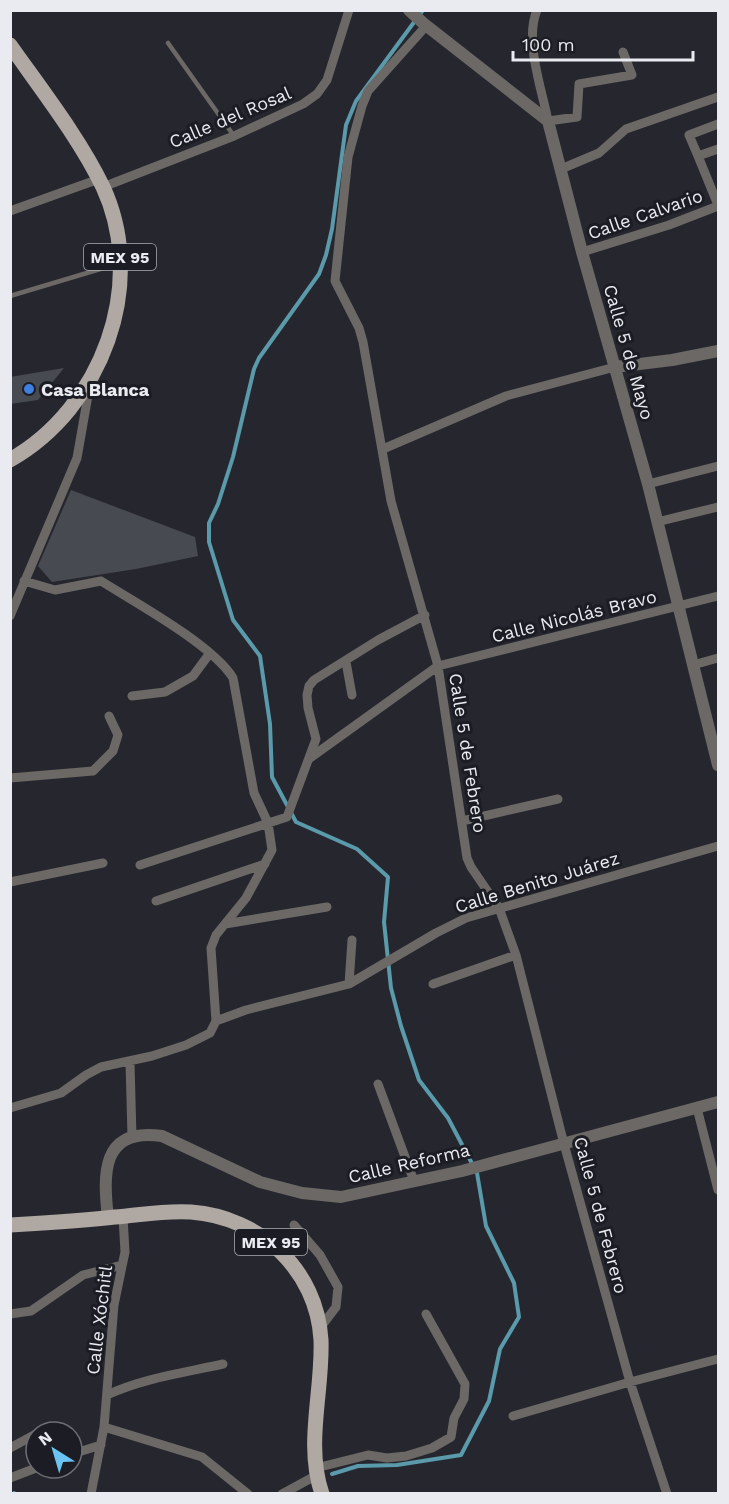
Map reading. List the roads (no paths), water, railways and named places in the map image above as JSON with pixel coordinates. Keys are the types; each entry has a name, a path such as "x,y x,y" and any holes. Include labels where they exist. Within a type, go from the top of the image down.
{"main road":[{"name":"MEX 95","path":"10,45 69,130 101,183 114,220 120,263 120,283 113,323 104,352 91,379 59,423 10,460"},
{"name":"MEX 95","path":"10,1226 191,1212 229,1219 258,1233 280,1250 299,1272 310,1296 320,1328 315,1449 322,1494"}],"street":[{"name":"Calle del Rosal","path":"10,211 101,183 234,136 303,104 317,94 327,80 349,10"},
{"path":"410,10 425,25 548,120 577,117 579,84 632,75 623,52"},
{"path":"537,10 533,21 532,44 548,120"},
{"name":"Calle 5 de Febrero","path":"425,25 368,91 362,106 348,157 334,273 335,281 359,328 363,342 383,449 385,474 399,534 425,615 438,666 467,858 499,908 516,955 564,1144 630,1382 667,1494"},
{"path":"561,169 599,153 626,129 718,97"},
{"name":"Calle 5 de Mayo","path":"548,120 582,252 648,484 718,765"},
{"path":"718,124 689,135 718,205"},
{"path":"698,156 718,149"},
{"name":"Calle Calvario","path":"582,252 669,225 718,205"},
{"path":"383,449 507,396 615,367 672,360 718,351"},
{"path":"10,616 77,458 91,379"},
{"path":"648,484 718,466"},
{"path":"657,522 718,507"},
{"path":"24,581 55,590 101,581 166,621 210,653 227,668 233,678 254,793 268,823 272,850 246,898 216,935 211,948 216,1022"},
{"name":"Calle Nicolás Bravo","path":"438,666 718,596"},
{"path":"140,865 287,817 316,739 308,708 309,686 314,680 378,640 425,615"},
{"path":"132,696 165,692 193,676 210,653"},
{"path":"693,665 718,658"},
{"path":"346,662 352,695"},
{"path":"310,758 438,666"},
{"path":"10,778 93,771 113,751 118,735 109,716"},
{"path":"462,821 558,799"},
{"name":"Calle Benito Juárez","path":"10,1108 61,1093 101,1067 130,1062 186,1045 210,1033 216,1022 246,1010 349,984 466,918 718,846"},
{"path":"10,882 103,863"},
{"path":"156,901 265,864"},
{"path":"225,924 327,907"},
{"path":"349,984 352,940"},
{"path":"433,984 516,955"},
{"path":"115,1217 105,1173 109,1158 116,1146 132,1137 130,1062"},
{"path":"378,1084 414,1181"},
{"name":"Calle Reforma","path":"132,1137 148,1134 162,1136 260,1182 302,1193 341,1197 462,1171 718,1102"},
{"path":"696,1108 718,1190"},
{"name":"Calle Xóchitl","path":"91,1494 102,1445 114,1305 125,1252 115,1217"},
{"path":"294,1225 320,1255 338,1287 336,1307 320,1328"},
{"path":"10,1314 31,1311 83,1275 122,1265"},
{"path":"282,1494 317,1471 369,1455 387,1458 406,1456 432,1448 451,1437 454,1418 464,1399 465,1384 426,1314"},
{"path":"513,1416 718,1359"},
{"path":"107,1395 158,1376 224,1364"},
{"path":"104,1427 202,1456 249,1494"},
{"path":"10,1448 24,1440"},
{"path":"84,1450 102,1445"}],"lane":[{"path":"168,42 234,136"},
{"path":"10,296 120,263"}],"waterway":[{"path":"332,1474 358,1466 397,1465 461,1455 489,1401 500,1349 519,1317 514,1283 486,1226 477,1173 448,1118 419,1080 401,1026 391,988 384,922 388,877 357,849 296,822 272,777 270,724 260,656 233,620 209,542 209,523 218,504 233,457 254,369 259,358 319,274 326,255 332,229 346,125 356,101 423,10"}],"place":[{"name":"Casa Blanca","path":"29,389"}]}
